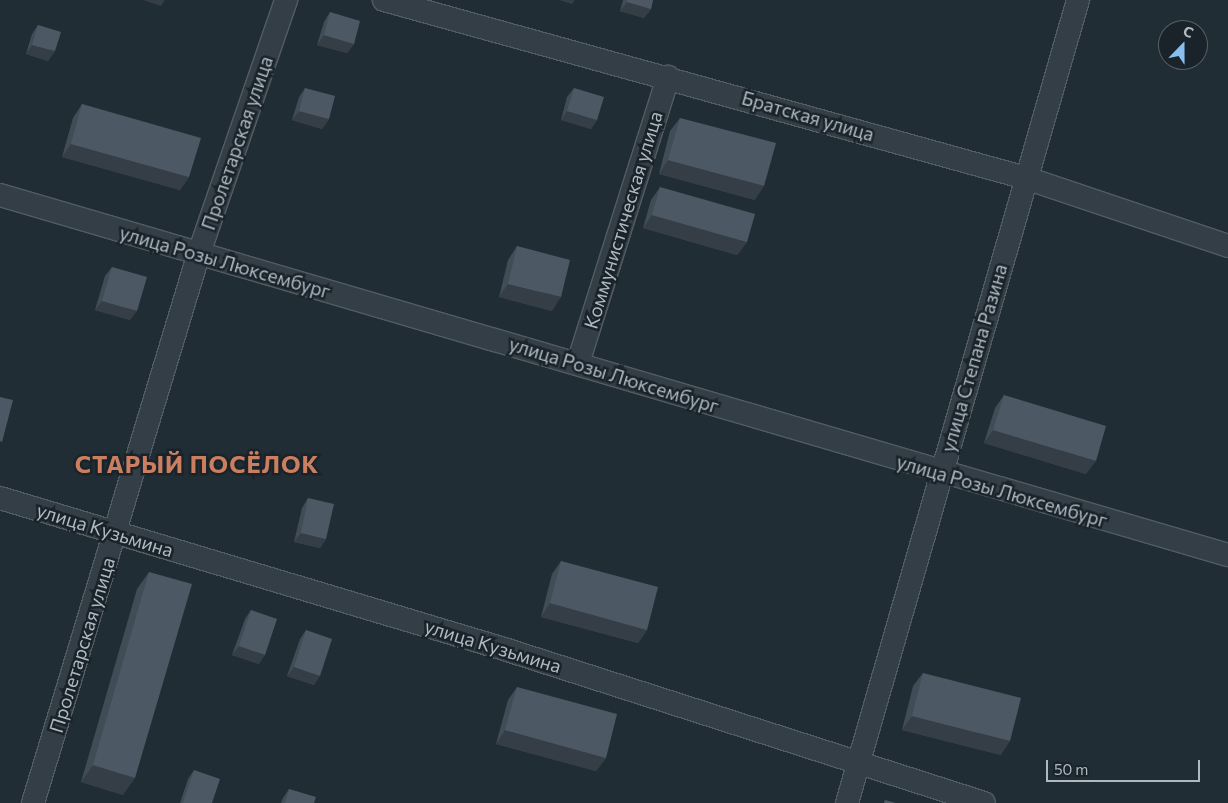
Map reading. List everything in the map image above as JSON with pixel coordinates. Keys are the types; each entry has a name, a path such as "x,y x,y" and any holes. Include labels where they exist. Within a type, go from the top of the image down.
{"street":[{"name":"Пролетарская улица","path":"33,803 117,534 198,256 286,0"},
{"name":"Братская улица","path":"384,0 668,77 1026,178 1228,246"},
{"name":"улица Степана Разина","path":"847,803 940,474 1078,0"},
{"name":"Коммунистическая улица","path":"578,363 668,77"},
{"name":"улица Розы Люксембург","path":"0,194 198,256 578,363 940,474 1228,556"},
{"name":"улица Кузьмина","path":"0,498 492,645 860,761 984,803"}],"building":[{"path":"627,0 653,0 651,9 627,2"},
{"path":"330,12 360,21 354,44 324,35"},
{"path":"38,25 61,32 55,51 32,45"},
{"path":"305,88 335,96 329,119 299,111"},
{"path":"574,88 604,97 597,120 567,111"},
{"path":"82,104 201,138 189,177 71,144"},
{"path":"680,118 776,143 764,186 668,160"},
{"path":"660,187 755,214 747,242 652,215"},
{"path":"517,246 570,260 561,297 508,284"},
{"path":"112,267 147,277 137,311 102,301"},
{"path":"1004,395 1106,426 1096,461 993,430"},
{"path":"0,397 13,400 2,442 0,441"},
{"path":"308,498 334,504 326,539 301,533"},
{"path":"561,561 658,587 647,630 550,603"},
{"path":"149,572 192,584 135,778 93,765"},
{"path":"251,610 277,619 265,655 239,646"},
{"path":"306,630 332,639 320,676 294,667"},
{"path":"923,673 1021,698 1010,741 912,716"},
{"path":"517,687 617,714 606,758 505,730"},
{"path":"194,770 220,779 212,803 183,803"},
{"path":"289,789 316,797 314,803 285,803"},
{"path":"885,800 896,803 884,803"}],"district":[{"name":"СТАРЫЙ ПОСЁЛОК","path":"197,464"}]}
